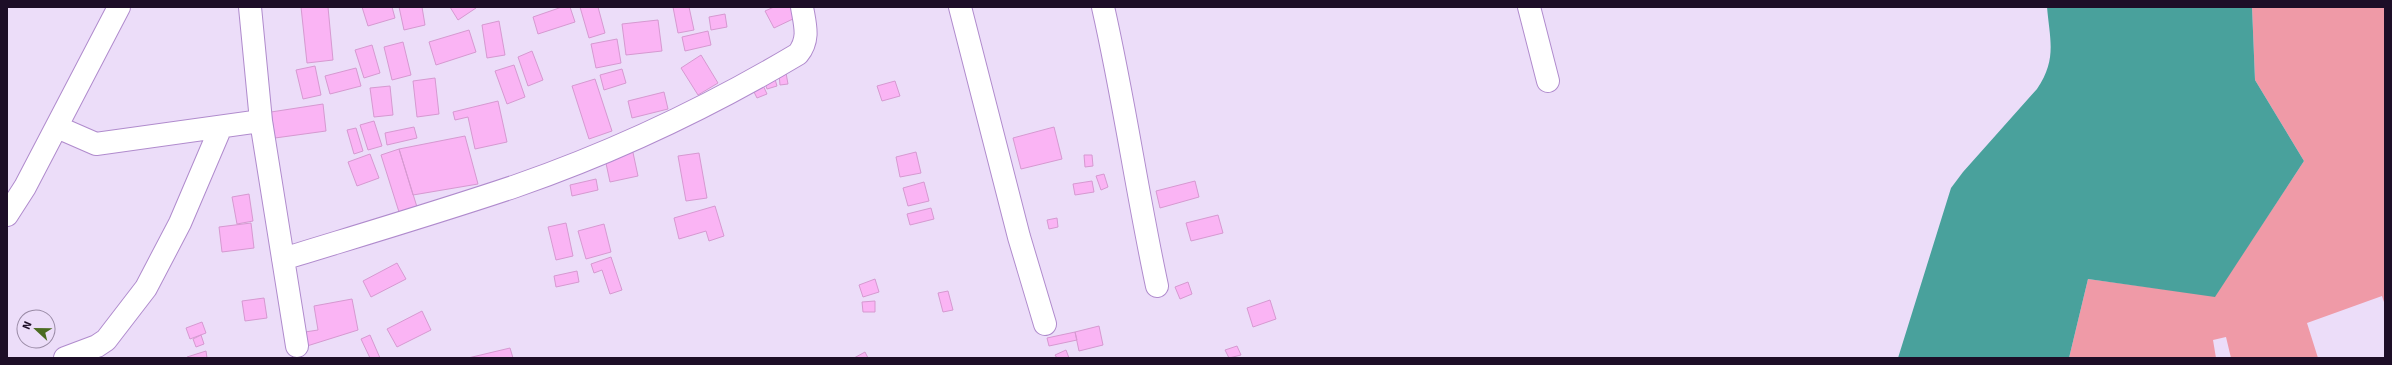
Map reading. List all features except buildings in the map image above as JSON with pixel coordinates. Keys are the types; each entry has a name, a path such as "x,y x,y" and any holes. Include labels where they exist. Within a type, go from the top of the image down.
{"street":[{"path":"7,215 25,187 119,7"},
{"path":"250,7 261,121 297,346"},
{"path":"283,259 518,185 594,156 738,90 798,54 803,47 807,35 802,7"},
{"path":"960,7 1019,237 1044,324"},
{"path":"1103,7 1115,60 1157,286"},
{"path":"1529,7 1548,81"},
{"path":"56,127 96,144 261,121"},
{"path":"64,358 97,346 106,340 146,288 180,223 221,127"}],"shaded area":[{"path":"2047,7 2252,7 2255,80 2304,161 2215,297 2088,279 2069,358 1898,358 1951,188 1963,172 2037,89 2043,78 2050,59 2051,50"},
{"path":"2252,7 2385,7 2385,305 2382,296 2307,323 2318,358 2231,358 2226,337 2213,340 2216,358 2069,358 2088,279 2215,296 2304,161 2255,80"}]}
